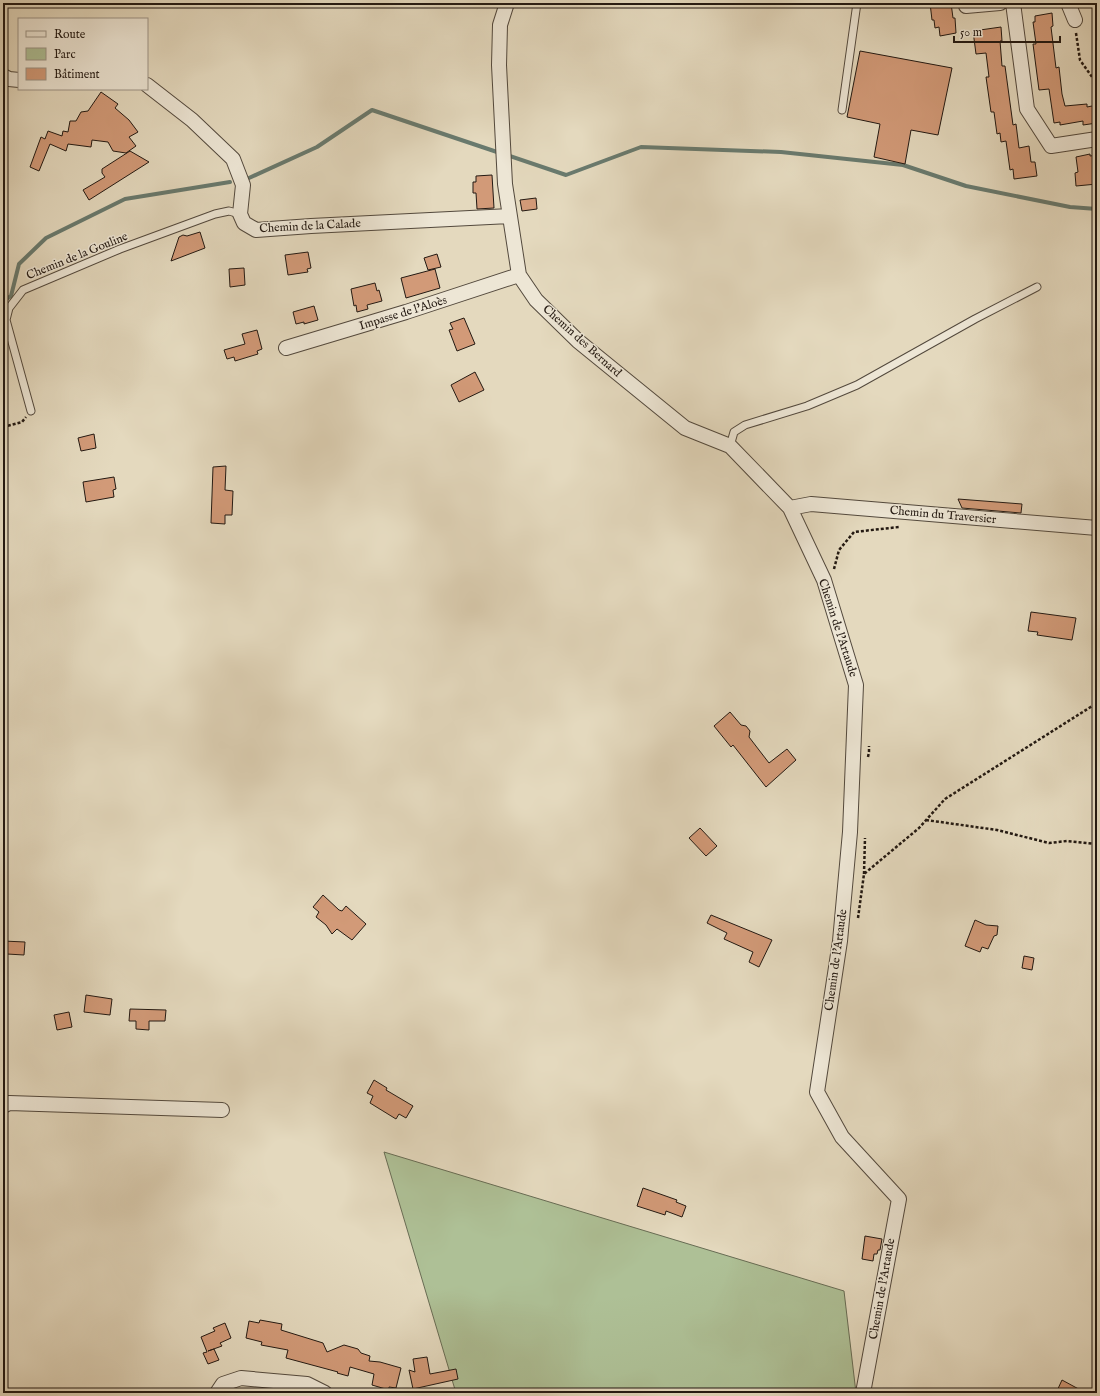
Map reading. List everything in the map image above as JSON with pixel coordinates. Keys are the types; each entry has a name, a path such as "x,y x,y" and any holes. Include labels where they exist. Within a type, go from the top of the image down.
{"street":[{"name":"Chemin des Bernard","path":"507,3 500,25 499,65 505,184 520,275 536,300 578,340 685,428 730,446 790,508"},
{"path":"966,6 1000,3"},
{"path":"1013,3 1027,109 1050,146 1097,139"},
{"path":"1068,3 1075,20"},
{"path":"3,76 9,79 18,80"},
{"path":"148,86 192,120 233,159 243,185 240,214"},
{"name":"Chemin de la Calade","path":"240,214 244,223 256,230 510,216"},
{"name":"Impasse de l'Aloès","path":"286,348 406,312 520,275"},
{"name":"Chemin du Traversier","path":"790,508 811,504 1097,528"},
{"name":"Chemin de l'Artaude","path":"790,508 824,580 856,685 850,832 840,941 817,1092 842,1137 899,1199 863,1393"},
{"path":"3,1106 9,1103 222,1110"},
{"path":"217,1393 223,1384 241,1378 307,1384 326,1393"}],"lane":[{"path":"842,110 857,3"},
{"name":"Chemin de la Gouline","path":"31,411 6,320 9,308 23,290 120,249 215,214 229,211 240,214"},
{"path":"730,446 734,432 745,425 807,406 857,385 1037,286"}],"path":[{"path":"1075,20 1080,60 1097,84"},
{"path":"3,427 22,422 31,411"},
{"path":"834,571 839,550 854,532 905,527"},
{"path":"864,874 919,828 945,799 1097,703"},
{"path":"867,758 869,752 868,739"},
{"path":"926,820 997,830 1049,843 1067,841 1097,844"},
{"path":"857,921 864,874 865,835"}],"green space":[{"path":"384,1152 844,1291 856,1393 456,1393"}],"building":[{"path":"930,3 951,3 953,18 955,18 956,33 940,36 939,27 935,28 934,20 932,20"},
{"path":"1052,13 1053,26 1051,27 1056,68 1059,67 1065,106 1087,104 1087,107 1097,105 1097,123 1083,125 1083,121 1060,125 1060,122 1054,123 1049,89 1039,90 1033,44 1036,44 1033,22 1035,22 1035,16"},
{"path":"1001,27 1002,41 1000,41 1002,66 1005,66 1013,125 1016,124 1019,148 1029,146 1031,162 1035,162 1037,176 1014,179 1013,169 1010,170 1006,141 1001,142 1000,133 997,134 994,112 991,112 986,77 989,77 986,53 976,54 973,31"},
{"path":"860,51 952,68 938,135 911,130 905,164 874,157 880,124 847,117"},
{"path":"101,92 118,104 115,108 129,120 138,132 129,137 136,146 126,153 113,151 108,142 92,140 91,147 68,144 66,151 50,144 39,171 30,167 41,137 45,139 48,131 62,136 63,131 68,132 70,121 76,121 81,112 88,111"},
{"path":"130,151 149,162 89,200 83,190 105,177 102,173 102,169"},
{"path":"1090,154 1090,156 1097,155 1097,184 1076,186 1075,173 1078,172 1076,157"},
{"path":"492,175 494,208 477,209 476,193 473,193 473,182 476,182 476,176"},
{"path":"536,198 537,209 522,211 520,200"},
{"path":"200,232 205,248 171,261 179,237"},
{"path":"308,252 311,268 307,269 308,272 288,275 285,255"},
{"path":"437,254 441,267 428,270 424,258"},
{"path":"244,268 245,285 230,287 229,269"},
{"path":"435,269 440,288 406,298 401,278"},
{"path":"375,283 382,301 367,305 368,309 357,312 356,305 354,306 351,289"},
{"path":"314,306 318,320 304,324 304,322 296,324 293,312"},
{"path":"464,318 475,344 457,351 449,330 453,329 450,323"},
{"path":"257,330 262,349 257,351 258,354 235,361 234,357 227,359 224,350 245,344 242,334"},
{"path":"475,372 484,390 459,402 451,385"},
{"path":"94,434 96,448 81,451 78,438"},
{"path":"226,466 225,490 233,491 232,515 225,515 225,524 211,523 213,467"},
{"path":"114,477 116,489 113,490 114,497 86,502 83,482"},
{"path":"958,499 1022,504 1021,513 962,508"},
{"path":"1031,612 1076,618 1072,640 1037,635 1038,632 1028,631"},
{"path":"730,712 741,725 746,726 750,731 749,737 769,763 787,749 796,760 766,787 733,745 731,747 714,726"},
{"path":"700,828 717,846 706,856 689,838"},
{"path":"323,895 339,910 342,911 346,906 366,924 352,940 337,929 332,934 326,925 316,917 319,912 313,907"},
{"path":"711,915 772,940 759,967 749,962 753,952 724,939 727,933 707,923"},
{"path":"975,920 986,925 998,926 997,935 994,936 988,949 982,947 980,952 965,946"},
{"path":"3,941 25,942 24,955 7,954 7,952 3,952"},
{"path":"1024,956 1034,958 1032,970 1022,968"},
{"path":"86,995 112,999 110,1015 84,1012"},
{"path":"130,1009 166,1010 165,1021 149,1021 149,1030 136,1029 136,1021 129,1021"},
{"path":"69,1012 72,1027 57,1030 54,1015"},
{"path":"374,1080 387,1088 386,1090 413,1106 406,1118 399,1114 396,1119 370,1103 373,1096 367,1093"},
{"path":"643,1188 677,1200 676,1202 686,1206 682,1217 666,1211 665,1215 637,1206"},
{"path":"865,1236 882,1239 880,1250 878,1250 877,1254 874,1254 873,1261 862,1259"},
{"path":"260,1320 282,1324 281,1330 323,1343 327,1352 344,1345 358,1349 361,1353 370,1356 369,1361 380,1362 401,1368 396,1388 389,1387 389,1390 372,1385 374,1374 350,1367 348,1376 286,1358 288,1350 261,1345 262,1342 246,1338 249,1321 259,1323"},
{"path":"225,1323 231,1338 220,1343 222,1346 208,1351 214,1349 219,1360 208,1364 203,1353 207,1352 201,1337 215,1331 213,1328"},
{"path":"427,1357 430,1374 456,1369 458,1379 413,1389 409,1370 415,1372 413,1359"},
{"path":"1062,1380 1086,1393 1056,1393"}],"waterway":[{"path":"249,178 317,147 372,110 500,153"},
{"path":"507,155 566,175 641,147 781,152 903,165 966,186 1070,207 1097,209"},
{"path":"3,301 11,296 19,264 46,238 125,199 230,182"}]}
